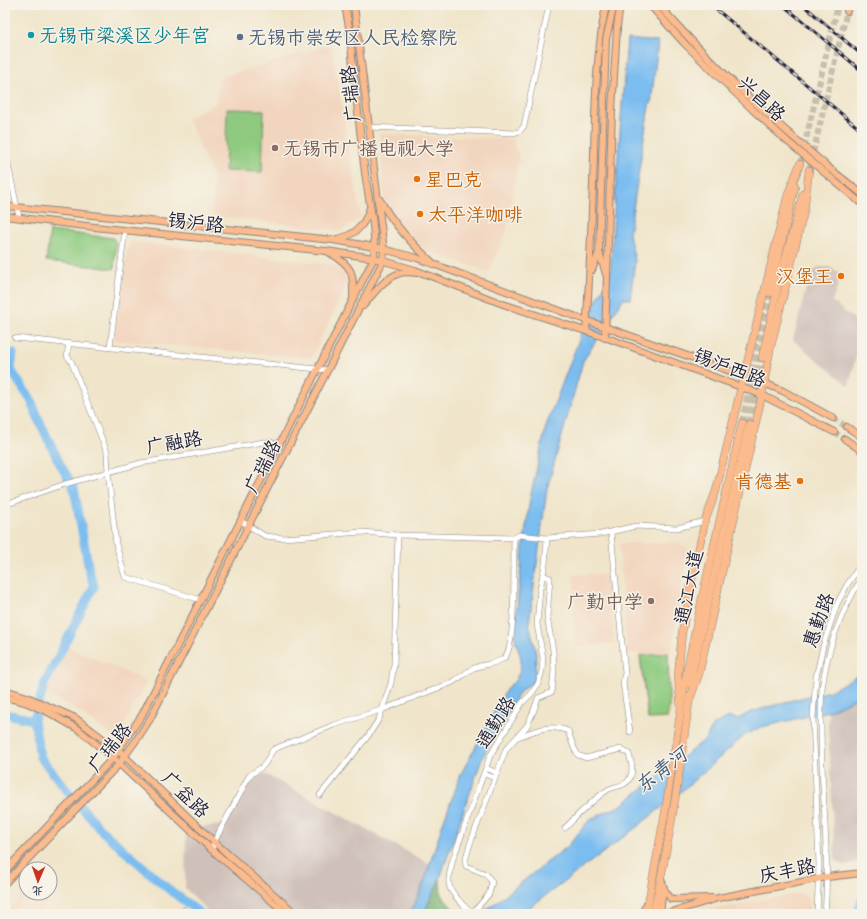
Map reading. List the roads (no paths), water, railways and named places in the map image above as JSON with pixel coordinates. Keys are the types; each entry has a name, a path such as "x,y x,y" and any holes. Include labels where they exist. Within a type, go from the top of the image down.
{"highway":[{"path":"680,708 678,676 682,633 693,574 705,521 716,492 788,194 800,164 770,294"},
{"path":"690,699 699,674 762,395 770,350 804,211 809,170 779,282 762,358"},
{"name":"通江大道","path":"650,901 665,813 680,708 704,589 745,423 693,668 683,754 661,879"},
{"path":"653,914 661,879"},
{"path":"646,914 650,901"}],"main road":[{"name":"广瑞路","path":"5,871 113,758 142,715 374,258 375,248 371,206 345,5"},
{"name":"广瑞路","path":"5,883 119,764 150,719 383,261 384,250 354,5"},
{"path":"586,331 590,276 596,77 600,36 606,5"},
{"path":"590,276 598,252 606,40 614,5"},
{"path":"608,338 612,110 617,27 620,5"},
{"name":"兴昌路","path":"650,5 685,44 752,109 862,194"},
{"name":"兴昌路","path":"659,5 690,40 757,105 824,174 862,204"},
{"path":"378,198 404,234 434,264"},
{"name":"锡沪路","path":"5,206 333,240 384,250 434,264"},
{"path":"333,240 343,238 356,231 366,221 371,206"},
{"name":"锡沪路","path":"5,216 326,251 374,258 383,261"},
{"path":"326,251 349,266 353,273 353,300"},
{"path":"598,252 608,277"},
{"path":"383,261 425,274"},
{"name":"锡沪西路","path":"434,264 587,321 764,383 783,391 833,418"},
{"path":"356,313 390,278 405,272 425,274"},
{"name":"锡沪西路","path":"425,274 503,304 608,338 762,395 834,432"},
{"path":"847,426 862,437"},
{"path":"845,439 862,451"},
{"path":"5,690 48,709"},
{"path":"5,697 26,700"},
{"name":"广益路","path":"48,709 75,718 118,750 214,842 296,914"},
{"name":"广益路","path":"48,709 78,729 113,758 212,850 287,914"},
{"name":"庆丰路","path":"718,898 826,877 862,873"},
{"path":"661,879 663,887 668,896 672,899 718,898"},
{"path":"660,914 663,887"},
{"path":"665,914 718,898"},
{"path":"641,914 644,906 650,901"}],"street":[{"path":"369,127 514,133 520,131 524,126 549,5"},
{"path":"5,150 19,217"},
{"path":"110,347 125,230"},
{"path":"15,338 327,370"},
{"path":"69,343 67,356 71,361 107,452 116,544 125,577 201,600"},
{"name":"广融路","path":"5,505 65,484 141,463 264,442 271,442 279,445"},
{"path":"241,521 265,536 283,538 362,532 398,535 514,538 519,535 547,538 611,533 636,526 677,528 705,521"},
{"path":"611,533 625,672 623,683 630,732"},
{"path":"320,795 368,736 384,709 394,664 398,535"},
{"path":"212,850 214,842 249,776 253,772 262,768 269,754 274,749 334,725 384,709 451,683 472,669 503,658 508,653 513,620 514,538"},
{"name":"通勤路","path":"472,914 454,895 449,885 453,859 490,756 522,703 532,693 538,684 542,671 543,658 537,624 547,538"},
{"name":"惠勤路","path":"817,914 818,879 813,717 814,692 819,662 837,604 847,585 862,563"},
{"path":"472,914 489,894 492,882 486,874 466,866 465,861 470,844 506,749 527,726 538,698 552,692 554,670 553,650 547,617 550,578 543,575"},
{"name":"惠勤路","path":"825,914 826,877 821,714 822,689 826,664 845,607 862,578"},
{"path":"517,738 545,728 559,727 568,731 578,755 586,758 621,749 629,754 633,769 630,779 622,786 608,790 586,806 565,828"},
{"path":"485,771 496,775"}],"water":[{"path":"627,39 658,42 651,104 649,106 629,234 635,261 630,299 623,299 583,361 547,489 529,623 536,653 535,677 532,683 521,690 483,756 440,878 423,914 409,914 415,904 425,879 461,774 507,688 515,681 520,671 521,658 514,635 523,548 530,499 546,426 590,311 610,277"},
{"path":"862,673 862,695 829,711 762,727 745,735 683,790 637,827 521,914 481,914 568,846 590,819 620,806 707,738 712,726 729,717 738,719 751,712 830,691"}],"waterway":[{"path":"13,353 11,370 32,402 37,416 60,464 74,488 89,570 94,586 44,685 34,720 40,757 101,830 166,887 201,914"},
{"path":"5,714 34,720"},
{"path":"857,914 862,900"},
{"path":"179,914 188,904"}],"tunnel":[{"path":"800,164 838,5"},
{"path":"809,170 847,11"},
{"path":"742,423 770,293"},
{"path":"749,424 762,358"},
{"path":"833,418 847,427"},
{"path":"834,432 845,439"}],"railway":[{"path":"711,5 862,131"},
{"path":"783,5 862,71"},
{"path":"803,5 862,55"}],"place":[{"name":"无锡市梁溪区少年宫","path":"31,35"},
{"name":"无锡市崇安区人民检察院","path":"240,37"},
{"name":"无锡市广播电视大学","path":"275,148"},
{"name":"星巴克","path":"417,179"},
{"name":"太平洋咖啡","path":"420,214"},
{"name":"汉堡王","path":"841,276"},
{"name":"肯德基","path":"800,481"},
{"name":"广勤中学","path":"651,601"}],"water label":[{"name":"东青河","path":"661,770"}]}
